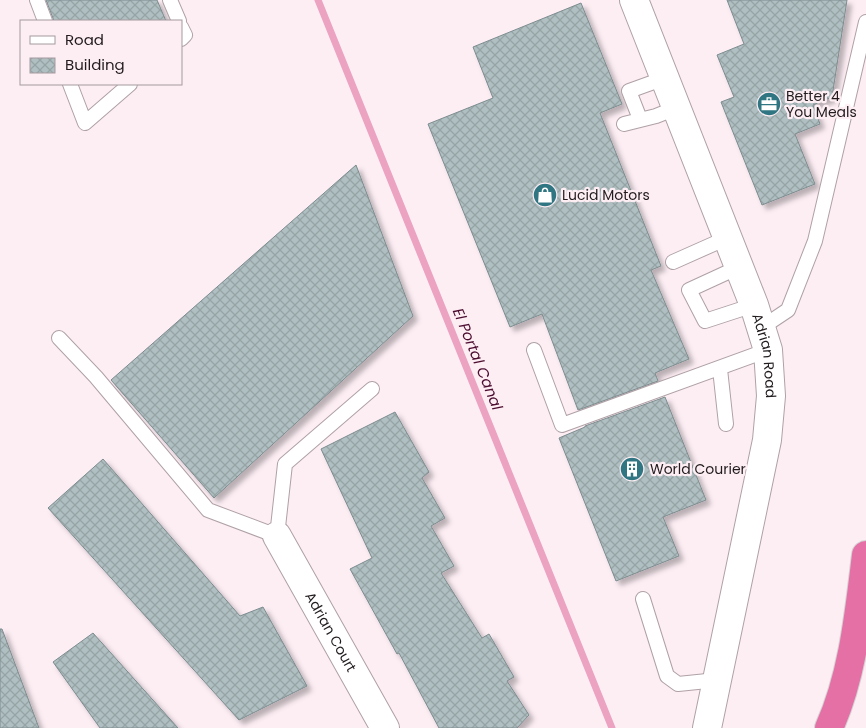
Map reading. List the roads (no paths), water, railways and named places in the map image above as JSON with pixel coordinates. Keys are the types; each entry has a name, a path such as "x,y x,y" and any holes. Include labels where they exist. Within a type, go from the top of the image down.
{"highway":[{"path":"829,728 848,671 866,555"}],"street":[{"name":"Adrian Road","path":"634,0 739,267 761,328 771,396 767,440 707,728"},
{"name":"Adrian Court","path":"277,536 385,728"}],"lane":[{"path":"37,0 45,20"},
{"path":"170,0 179,20"},
{"path":"534,350 562,425 720,369 761,328 788,310 815,241 866,22"},
{"path":"640,119 629,91 665,78"},
{"path":"70,85 85,123 129,85"},
{"path":"624,124 656,116 676,108"},
{"path":"673,262 727,238"},
{"path":"739,267 689,290 705,321 761,328"},
{"path":"59,338 96,377 208,510 277,536 285,464 372,389"},
{"path":"720,369 726,424"},
{"path":"643,599 667,676 678,684 717,680"}],"waterway":[{"name":"El Portal Canal","path":"318,0 612,728"}],"place":[{"name":"Better 4 You Meals","path":"769,104"},
{"name":"Lucid Motors","path":"545,195"},
{"name":"World Courier","path":"632,469"}]}
